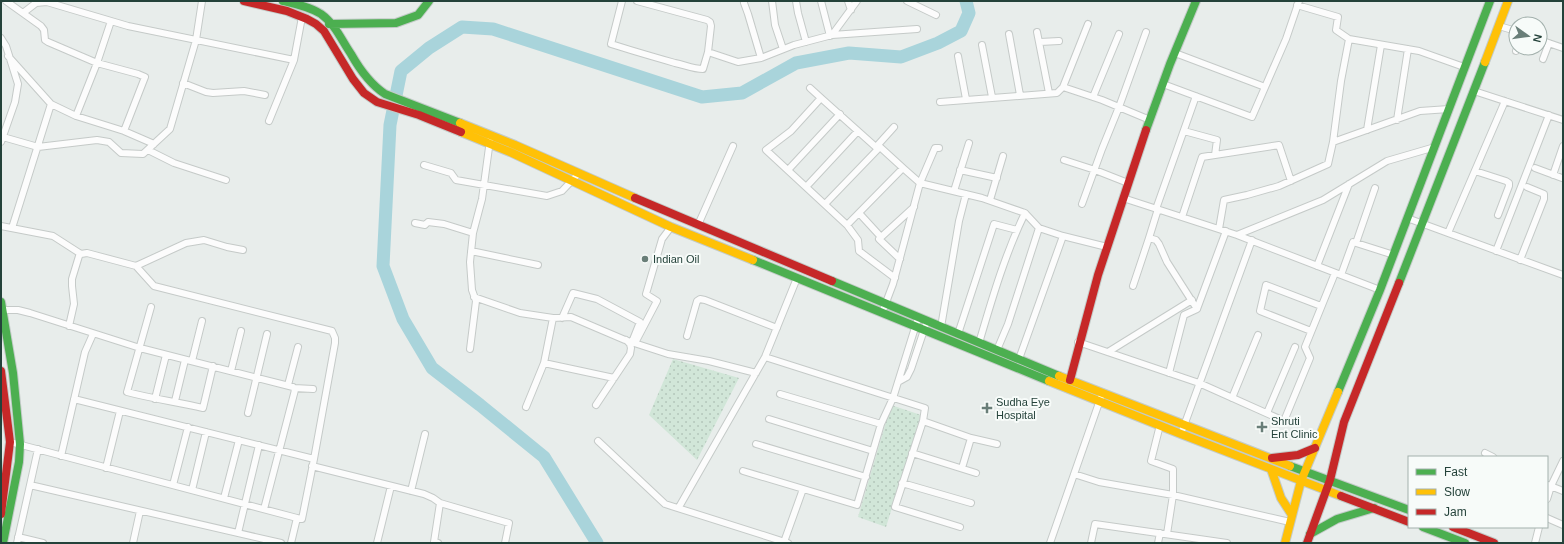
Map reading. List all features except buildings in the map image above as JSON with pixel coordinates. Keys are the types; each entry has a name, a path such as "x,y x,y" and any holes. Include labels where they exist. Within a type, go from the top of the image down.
{"main road":[{"path":"244,1 302,17 318,25 324,31 353,79 364,93 377,102 420,111"},
{"path":"283,1 304,6 318,12 332,24 371,83 385,94 420,111 579,173 698,226 1070,380 1408,510"},
{"path":"318,25 396,23 418,15 429,1"},
{"path":"1070,380 1078,342 1122,198 1163,84 1196,1"},
{"path":"1285,543 1301,481 1394,255 1490,1"},
{"path":"1307,543 1330,480 1344,422 1423,224 1508,1"},
{"path":"490,139 573,181 671,227 1160,426 1408,522"},
{"path":"671,227 675,215"},
{"path":"1,307 13,373 20,444 17,474 3,543"},
{"path":"1,371 10,442 1,514"},
{"path":"1272,458 1298,455 1315,448"},
{"path":"1271,469 1281,498 1291,519"},
{"path":"1310,534 1337,519 1374,508"},
{"path":"1426,528 1465,543"},
{"path":"1456,528 1494,543"}],"street":[{"path":"6,1 41,26 44,30 45,40 48,42 97,63 145,77 145,81 124,131"},
{"path":"24,13 36,3 42,1 128,26 294,60"},
{"path":"1,38 6,46 18,84 15,102 2,140 38,147 97,140 109,142 121,153 143,154 170,129 196,40 202,1"},
{"path":"622,1 611,44 694,69 703,69 708,52 711,26 710,22 637,1"},
{"path":"772,1 775,25 783,49"},
{"path":"796,1 806,42"},
{"path":"821,1 831,36"},
{"path":"848,1 851,10"},
{"path":"831,36 857,1"},
{"path":"907,1 936,15"},
{"path":"744,3 761,58"},
{"path":"1163,84 1252,117 1286,39 1298,3 1338,17 1336,30 1349,39 1408,49 1464,67"},
{"path":"269,121 294,60 302,17"},
{"path":"76,116 97,63 111,21"},
{"path":"940,102 1057,93 1063,87 1088,24"},
{"path":"1499,26 1508,29"},
{"path":"708,52 738,62 761,58 783,49 831,36 917,29"},
{"path":"1037,32 1049,93"},
{"path":"1082,204 1146,32"},
{"path":"1009,34 1020,95"},
{"path":"1092,96 1119,34"},
{"path":"1218,229 1224,200 1247,196 1291,181 1328,164 1333,142 1341,81 1349,39"},
{"path":"1040,42 1059,41"},
{"path":"1543,59 1549,43 1563,48"},
{"path":"982,44 992,97"},
{"path":"1366,130 1381,44"},
{"path":"1397,120 1408,49"},
{"path":"1175,53 1265,87"},
{"path":"8,56 51,104 76,116 124,131 154,144"},
{"path":"958,56 966,99"},
{"path":"183,83 206,92 214,93 244,91 265,95"},
{"path":"1063,87 1092,96 1150,120"},
{"path":"810,88 877,148 880,147 920,183 990,200 1025,213 1040,228 1062,236 1106,247"},
{"path":"1474,92 1563,120"},
{"path":"1133,286 1157,209 1196,96"},
{"path":"820,98 791,131 766,150 847,225 858,240 859,251 895,278"},
{"path":"1448,233 1504,101"},
{"path":"12,228 51,104"},
{"path":"1333,142 1420,112 1449,109"},
{"path":"788,170 840,114"},
{"path":"1496,251 1549,115"},
{"path":"825,204 877,148 894,127"},
{"path":"806,188 858,131"},
{"path":"1184,131 1217,140 1215,155"},
{"path":"470,349 476,301 472,290 470,262 471,251 473,233 484,184 490,139"},
{"path":"954,191 968,143"},
{"path":"1182,217 1202,157 1279,145 1291,181"},
{"path":"698,226 733,146"},
{"path":"1238,235 1323,200 1387,161 1435,146"},
{"path":"1553,175 1563,146"},
{"path":"882,313 895,278 920,183 935,148 939,148"},
{"path":"148,150 174,163 226,180"},
{"path":"990,200 1003,156"},
{"path":"1064,160 1128,183"},
{"path":"424,165 451,173 456,180 547,196 562,191 579,173"},
{"path":"847,225 903,168"},
{"path":"1535,168 1562,178"},
{"path":"960,170 996,178"},
{"path":"1475,171 1509,183 1498,215"},
{"path":"1317,266 1349,184"},
{"path":"1520,260 1544,199 1544,194 1527,187"},
{"path":"1356,243 1375,188"},
{"path":"941,327 959,221 966,194"},
{"path":"1122,198 1238,235 1380,290"},
{"path":"881,237 914,207"},
{"path":"859,213 881,237 879,239 900,259"},
{"path":"979,343 994,294 1017,230 1025,213"},
{"path":"1408,218 1563,275"},
{"path":"415,224 425,225 428,222 444,224 473,233"},
{"path":"958,334 994,224 1017,230"},
{"path":"1,226 53,236 81,254 86,253 139,267 154,286 332,331 335,338 302,519 10,442"},
{"path":"634,343 657,301 646,294 662,239 671,227"},
{"path":"997,350 1008,324 1040,228"},
{"path":"1169,373 1184,315 1197,309 1226,231"},
{"path":"1019,359 1062,236"},
{"path":"1149,238 1156,240 1159,244 1167,262 1197,309"},
{"path":"136,266 186,243 195,241 204,240 243,250"},
{"path":"1181,434 1252,240"},
{"path":"1342,275 1353,242 1394,255"},
{"path":"471,251 538,265"},
{"path":"70,326 74,304 72,279 81,254"},
{"path":"1078,342 1199,383 1284,420 1310,358 1305,347 1335,273"},
{"path":"679,507 765,357 797,278"},
{"path":"1312,331 1260,311 1266,285 1322,306"},
{"path":"562,318 573,293 597,299 640,322 634,343"},
{"path":"474,297 520,313 553,318 571,317 625,340 668,354 709,362 756,374"},
{"path":"687,336 697,301 700,299 777,328"},
{"path":"1108,352 1192,300"},
{"path":"1,307 30,312 93,334 166,355 288,385 294,388 313,389"},
{"path":"152,307 127,392 155,400 175,401 203,408 213,366"},
{"path":"526,407 544,363 553,318"},
{"path":"743,471 857,505 881,424 893,398 918,318"},
{"path":"175,401 202,321"},
{"path":"898,382 907,377 911,369 927,321"},
{"path":"231,371 241,331"},
{"path":"61,456 85,352 93,334"},
{"path":"248,413 267,334"},
{"path":"1232,398 1258,335"},
{"path":"596,405 630,354 630,344 625,340"},
{"path":"288,385 298,347"},
{"path":"1267,413 1295,347"},
{"path":"155,400 166,355"},
{"path":"765,357 925,408 923,421 895,507 960,527"},
{"path":"544,363 614,378"},
{"path":"264,509 280,450 294,388"},
{"path":"1050,543 1103,392"},
{"path":"780,394 881,424"},
{"path":"74,399 314,459"},
{"path":"106,468 120,410"},
{"path":"769,419 873,451"},
{"path":"923,421 971,438 998,444"},
{"path":"1160,426 1151,461 1173,469 1173,495 1167,534"},
{"path":"173,485 188,427"},
{"path":"192,490 206,432"},
{"path":"411,491 426,434"},
{"path":"962,468 971,438"},
{"path":"224,498 239,440"},
{"path":"598,441 665,504 679,507 786,542 803,489"},
{"path":"756,444 866,477"},
{"path":"238,533 259,445"},
{"path":"38,449 17,540 43,543"},
{"path":"912,453 976,473"},
{"path":"1485,453 1491,456"},
{"path":"1563,462 1549,486 1563,491"},
{"path":"312,466 429,496 440,503 509,523 505,543"},
{"path":"1074,474 1099,482 1173,495 1291,519"},
{"path":"902,483 971,503"},
{"path":"30,485 281,543"},
{"path":"376,543 391,486"},
{"path":"435,543 440,503"},
{"path":"133,543 140,511"},
{"path":"291,543 297,518"},
{"path":"1548,518 1563,525"},
{"path":"1091,543 1095,524 1227,543"},
{"path":"1535,543 1539,528"},
{"path":"1158,543 1160,533"}],"green space":[{"path":"673,359 739,378 697,460 649,415"},
{"path":"891,405 921,415 886,527 858,517"}],"waterway":[{"path":"597,543 544,457 432,368 403,319 383,266 390,125 401,71 429,48 462,27 493,29 702,97 742,93 796,63 849,53 901,57 938,43 961,31 969,13 966,1"}],"traffic: fast":[{"path":"283,1 312,9 326,18 338,33 358,66 375,86 385,94 460,123"},
{"path":"329,24 396,23 418,15 429,1"},
{"path":"1146,130 1170,64 1196,1"},
{"path":"1338,392 1380,290 1490,1"},
{"path":"1399,283 1485,62"},
{"path":"753,260 1049,381"},
{"path":"832,281 1059,376"},
{"path":"1,302 13,373 20,444 19,462 3,543"},
{"path":"1290,466 1408,510"},
{"path":"1310,534 1337,519 1374,508"},
{"path":"1426,528 1465,543"}],"traffic: slow":[{"path":"1485,62 1508,1"},
{"path":"460,123 515,145 635,198"},
{"path":"461,132 510,152 671,227 753,260"},
{"path":"1059,376 1290,466"},
{"path":"1049,381 1341,496"},
{"path":"1285,543 1301,481 1338,392"},
{"path":"1271,469 1281,498 1292,515"}],"traffic: jam":[{"path":"244,1 287,11 316,24 324,31 353,79 364,93 377,102 419,115 461,132"},
{"path":"1070,380 1098,275 1146,130"},
{"path":"635,198 832,281"},
{"path":"1307,543 1330,480 1344,422 1399,283"},
{"path":"1,371 10,442 1,514"},
{"path":"1272,458 1298,455 1315,448"},
{"path":"1341,496 1408,522"},
{"path":"1456,528 1494,543"}],"place":[{"name":"Indian Oil","path":"645,259"},
{"name":"Sudha Eye Hospital","path":"987,408"},
{"name":"Shruti Ent Clinic","path":"1262,427"}]}
